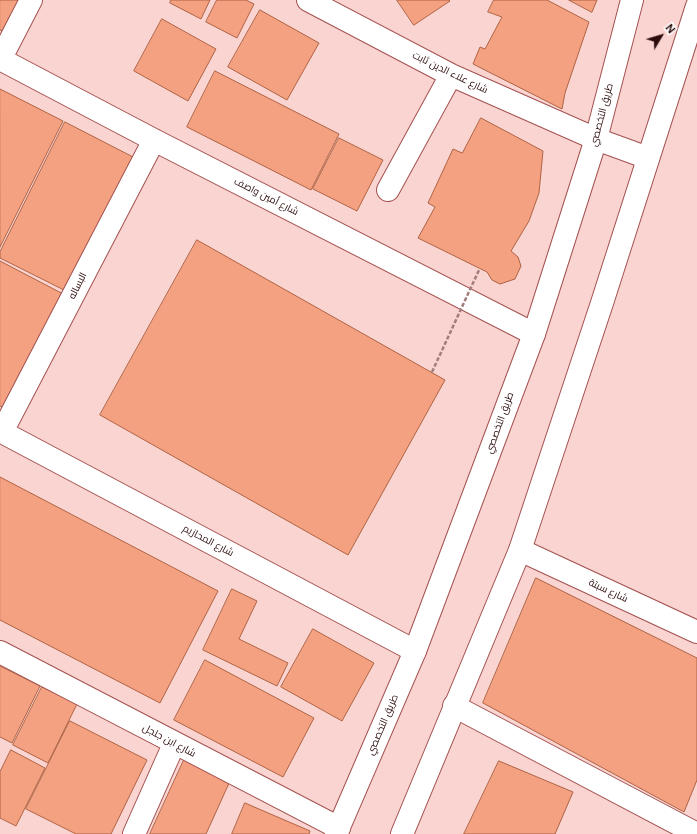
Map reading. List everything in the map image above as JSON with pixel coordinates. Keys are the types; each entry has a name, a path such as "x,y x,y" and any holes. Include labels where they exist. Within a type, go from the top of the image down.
{"street":[{"path":"0,60 31,0"},
{"name":"شارع علاء الدين ثابت","path":"308,0 451,75 596,139 648,158"},
{"name":"طريق التخصصي","path":"337,831 415,651 534,334 596,139 632,0"},
{"path":"402,834 520,550 697,6"},
{"name":"شارع أمين واصف","path":"0,60 534,334"},
{"path":"388,190 451,75"},
{"name":"البساله","path":"1,431 154,140"},
{"name":"شارع المحازيم","path":"1,431 415,651"},
{"name":"شارع سبتة","path":"520,550 697,632"},
{"name":"شارع ابن جلجل","path":"0,652 337,831"},
{"path":"454,706 697,834"},
{"path":"134,834 174,744"}],"path":[{"path":"432,372 480,270"}],"building":[{"path":"0,0 20,0 3,31 0,30"},
{"path":"171,0 210,0 201,19 170,3"},
{"path":"217,0 246,0 254,4 237,38 206,22"},
{"path":"397,0 449,0 450,1 414,25"},
{"path":"494,0 547,0 589,22 565,93 562,109 473,64 480,47 485,49 502,17 488,12"},
{"path":"569,0 597,0 592,12"},
{"path":"260,10 319,43 287,100 228,67"},
{"path":"162,19 216,49 188,101 134,71"},
{"path":"215,71 339,134 311,190 187,127"},
{"path":"0,89 63,121 0,247"},
{"path":"481,118 543,151 539,193 529,221 511,251 518,257 521,266 515,279 500,284 492,280 487,272 418,238 435,207 428,203 453,149 462,153"},
{"path":"65,122 135,158 68,292 0,258 0,252"},
{"path":"339,138 383,160 357,211 313,189"},
{"path":"197,240 445,380 348,555 100,415"},
{"path":"0,261 67,296 8,410 0,406"},
{"path":"0,477 218,591 160,703 0,620"},
{"path":"536,578 697,658 697,780 684,812 483,703"},
{"path":"232,589 257,601 239,639 288,663 277,686 203,650"},
{"path":"313,629 374,663 342,721 281,687"},
{"path":"205,660 314,718 283,777 174,720"},
{"path":"0,666 40,686 12,743 0,737"},
{"path":"42,687 77,704 48,763 13,745"},
{"path":"70,721 147,760 111,834 76,834 26,809"},
{"path":"11,750 45,768 16,826 0,818 0,772"},
{"path":"184,760 230,781 206,834 150,834"},
{"path":"499,761 573,792 555,834 464,834"},
{"path":"245,803 310,831 309,834 232,834"}]}
